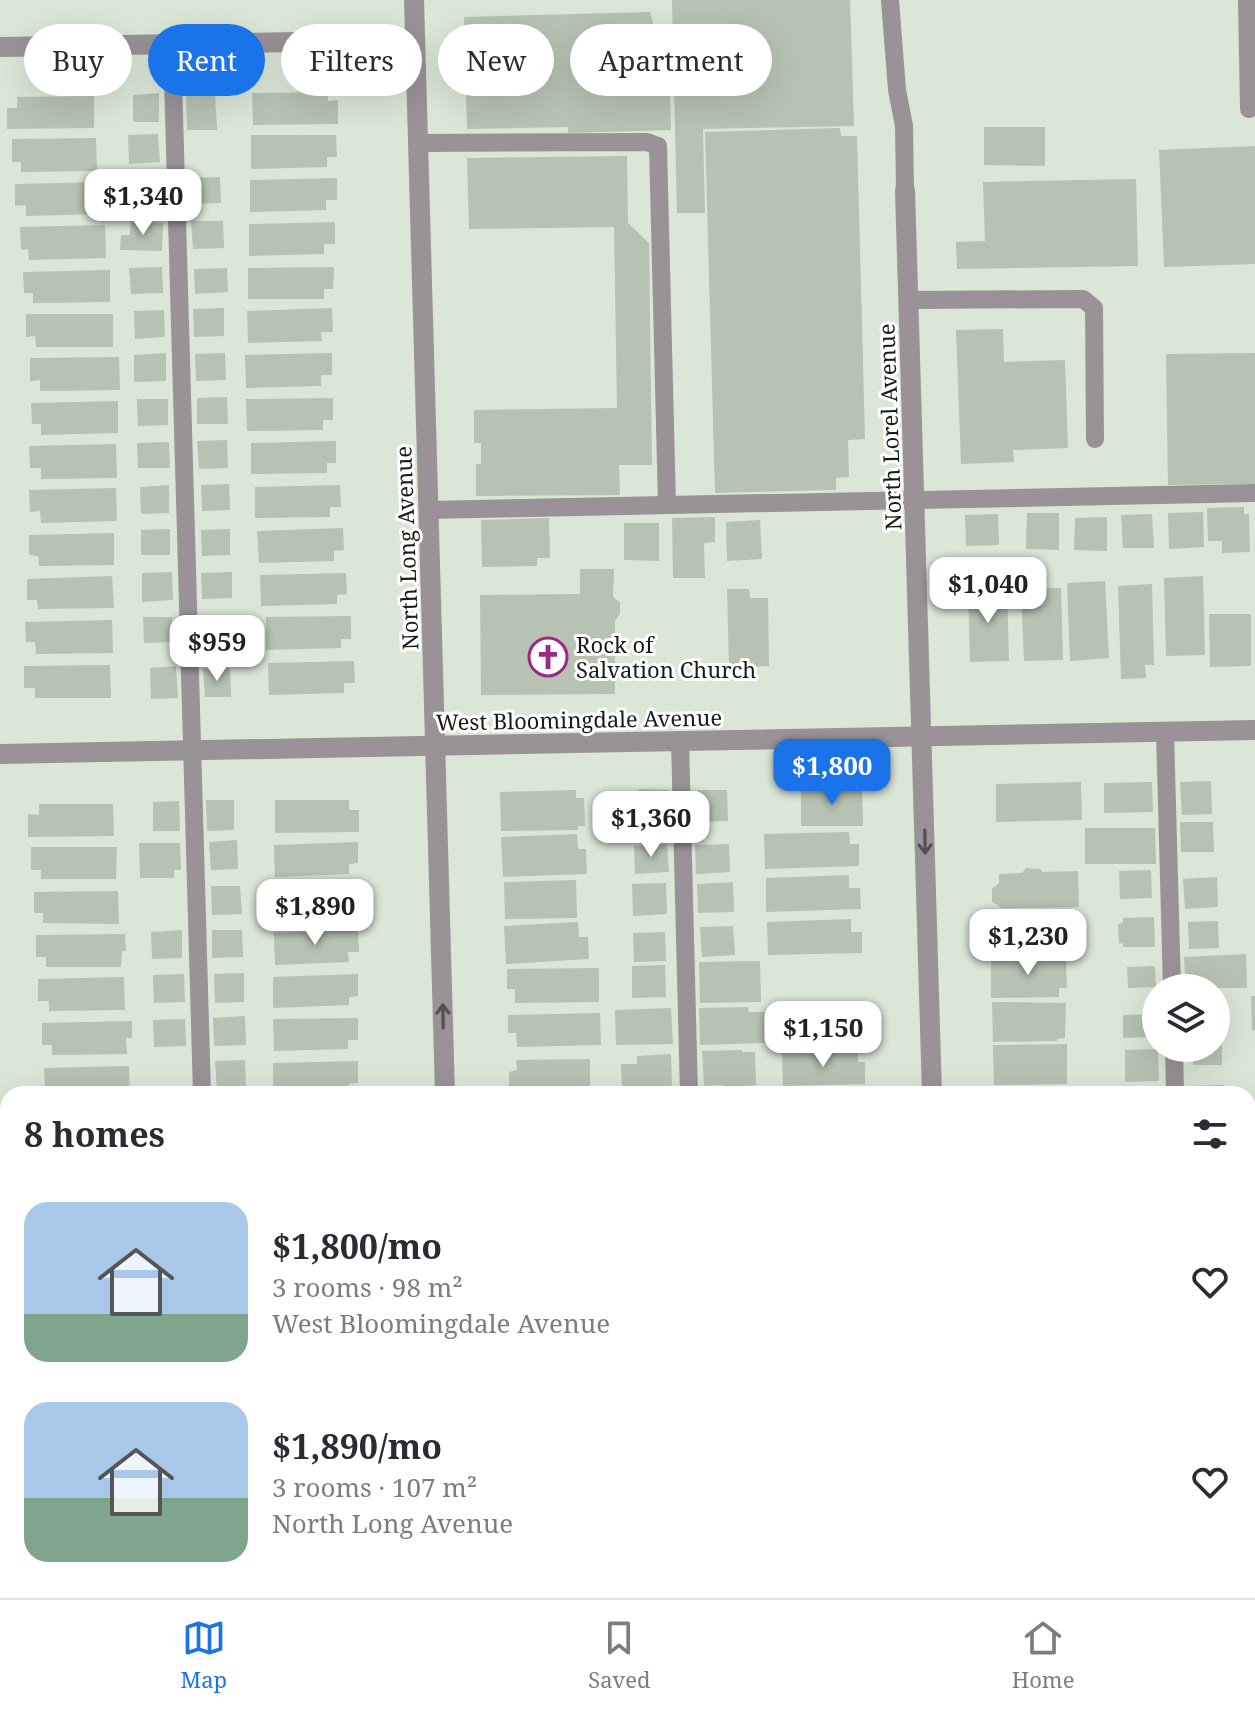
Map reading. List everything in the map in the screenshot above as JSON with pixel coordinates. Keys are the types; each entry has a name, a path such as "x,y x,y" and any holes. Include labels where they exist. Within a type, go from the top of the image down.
{"street":[{"name":"North Long Avenue","path":"414,0 415,24"},
{"path":"0,47 148,44"},
{"name":"North Long Avenue","path":"417,96 445,1086"},
{"name":"North Lorel Avenue","path":"905,190 932,1086"},
{"name":"West Bloomingdale Avenue","path":"0,754 1255,730"}],"lane":[{"path":"890,0 897,90 904,126 905,190"},
{"path":"1247,0 1249,109"},
{"path":"173,96 202,1086"},
{"path":"418,143 647,142 658,146 667,505"},
{"path":"908,300 1083,299 1091,303 1094,308 1095,439"},
{"path":"429,510 1255,493"},
{"path":"1165,732 1172,974"},
{"path":"680,741 689,1086"},
{"path":"1174,1062 1175,1086"}],"building":[{"path":"672,0 850,0 854,126 703,129 705,213 677,213 674,96 772,96 772,24 673,24"},
{"path":"650,12 653,24 570,24 570,96 670,96 671,130 568,133 568,127 467,129 466,96 554,96 554,24 464,24 464,17"},
{"path":"265,93 328,96 328,101 338,100 338,124 253,125 252,96 265,96"},
{"path":"133,95 159,96 159,122 133,122"},
{"path":"94,96 94,128 7,129 7,108 17,108 17,97"},
{"path":"186,96 215,96 217,130 187,130"},
{"path":"984,127 1045,127 1045,166 984,165"},
{"path":"840,128 841,136 857,136 865,439 848,440 849,477 836,478 836,490 715,493 705,132"},
{"path":"158,134 160,162 129,164 128,135"},
{"path":"251,135 336,135 337,157 327,157 327,167 251,169"},
{"path":"96,138 97,171 21,172 21,162 12,162 12,139"},
{"path":"1255,146 1255,264 1164,267 1159,150"},
{"path":"627,156 628,223 649,243 652,465 619,465 620,495 476,496 476,464 481,464 481,443 474,443 474,410 617,408 614,227 469,229 467,158"},
{"path":"220,177 221,203 190,204 190,178"},
{"path":"337,178 337,200 326,200 326,210 250,212 250,180"},
{"path":"131,179 160,179 160,205 131,206"},
{"path":"1136,179 1138,266 957,269 956,242 985,241 983,182"},
{"path":"101,182 102,214 26,216 26,205 15,206 15,184"},
{"path":"131,221 163,223 162,251 120,250 121,235 130,235"},
{"path":"191,221 223,221 224,248 193,249"},
{"path":"335,222 335,244 324,244 324,254 249,256 249,224"},
{"path":"105,225 106,258 29,260 28,249 21,250 20,227"},
{"path":"162,267 163,293 131,294 129,268"},
{"path":"334,267 333,289 324,289 324,299 248,299 248,268"},
{"path":"227,268 228,292 195,294 194,269"},
{"path":"110,270 110,302 33,303 33,293 24,293 23,272"},
{"path":"224,308 224,336 194,337 193,309"},
{"path":"332,308 333,332 321,332 322,341 248,343 247,311"},
{"path":"164,310 165,337 135,339 134,311"},
{"path":"26,314 113,314 113,347 36,347 35,336 26,337"},
{"path":"1003,329 1004,362 1065,360 1068,448 1013,450 1014,462 961,464 956,330"},
{"path":"166,353 166,381 134,382 134,355"},
{"path":"225,353 226,380 196,381 195,354"},
{"path":"332,353 332,375 321,375 321,386 246,388 245,355"},
{"path":"1255,353 1255,484 1168,485 1166,354"},
{"path":"119,357 120,390 40,391 40,380 30,381 30,358"},
{"path":"227,397 228,424 197,424 197,398"},
{"path":"333,398 333,420 323,420 323,430 247,431 246,399"},
{"path":"137,399 168,399 168,425 138,426"},
{"path":"118,401 118,433 41,435 41,424 32,424 31,403"},
{"path":"227,440 228,468 199,469 197,441"},
{"path":"336,441 336,463 327,463 327,473 251,474 251,443"},
{"path":"169,442 170,468 138,468 137,443"},
{"path":"116,444 117,478 41,479 41,468 30,468 29,446"},
{"path":"229,484 230,510 202,511 201,485"},
{"path":"169,485 169,513 141,514 140,487"},
{"path":"340,485 341,507 330,507 330,517 255,518 255,487"},
{"path":"116,488 117,521 41,523 40,511 30,512 29,490"},
{"path":"1244,507 1244,514 1249,514 1250,552 1222,553 1222,541 1208,541 1207,508"},
{"path":"1203,512 1204,547 1169,549 1168,513"},
{"path":"1027,513 1059,513 1059,550 1026,549"},
{"path":"998,514 999,545 966,546 965,515"},
{"path":"1152,514 1154,548 1123,548 1121,515"},
{"path":"715,517 715,542 704,543 705,578 673,578 672,518"},
{"path":"1107,517 1107,551 1074,550 1075,518"},
{"path":"549,518 550,558 537,558 537,566 482,567 481,520"},
{"path":"760,520 762,559 727,561 726,522"},
{"path":"624,523 659,523 659,561 624,560"},
{"path":"343,528 344,550 334,551 334,561 259,563 257,531"},
{"path":"170,529 170,555 141,555 141,530"},
{"path":"230,529 230,555 202,556 201,530"},
{"path":"114,533 114,565 39,566 38,556 29,555 29,535"},
{"name":"Rock of Salvation Church","path":"580,569 614,569 613,597 620,602 620,614 615,621 615,694 481,695 480,595 580,594"},
{"path":"172,572 173,600 142,602 142,573"},
{"path":"232,572 232,598 202,599 201,573"},
{"path":"346,573 347,594 337,595 337,604 261,606 260,575"},
{"path":"112,576 114,608 38,609 37,600 27,600 27,579"},
{"path":"1203,576 1205,655 1166,656 1164,578"},
{"path":"1105,581 1109,658 1070,661 1067,583"},
{"path":"1152,584 1154,665 1145,665 1146,678 1121,679 1118,586"},
{"path":"1007,588 1009,661 970,662 968,589"},
{"path":"1061,588 1063,660 1024,661 1021,589"},
{"path":"727,589 749,589 750,598 768,598 769,666 729,668"},
{"path":"1209,614 1251,614 1251,666 1210,667"},
{"path":"233,615 233,644 203,645 203,616"},
{"path":"351,616 351,639 341,639 341,648 266,650 266,617"},
{"path":"143,617 172,617 173,642 144,643"},
{"path":"112,620 113,653 36,654 35,642 26,642 25,622"},
{"path":"354,661 355,683 344,683 344,693 269,695 268,663"},
{"path":"110,665 111,698 35,698 35,688 24,688 24,666"},
{"path":"176,666 178,698 151,699 150,668"},
{"path":"230,668 231,697 205,697 203,669"},
{"path":"1211,781 1212,814 1182,815 1180,782"},
{"path":"1081,782 1082,820 996,822 996,784"},
{"path":"1152,782 1153,812 1104,813 1104,783"},
{"path":"801,787 862,787 863,826 801,826"},
{"path":"639,789 669,790 668,824 661,824 661,830 642,830 642,822 638,822"},
{"path":"576,790 576,798 584,798 585,826 578,826 578,830 501,831 500,792"},
{"path":"698,790 727,790 728,821 700,822"},
{"path":"206,800 234,800 234,830 207,831"},
{"path":"275,800 349,800 349,810 359,810 359,832 275,833"},
{"path":"179,801 180,831 153,831 153,802"},
{"path":"39,804 113,804 114,836 28,837 28,814 39,815"},
{"path":"1180,822 1213,822 1214,852 1181,852"},
{"path":"1085,828 1155,828 1156,864 1085,864"},
{"path":"849,832 850,844 859,844 859,866 765,869 764,834"},
{"path":"577,834 578,849 586,849 587,874 503,877 501,837"},
{"path":"237,840 238,869 211,870 209,842"},
{"path":"358,842 358,863 349,864 349,874 275,877 274,845"},
{"path":"139,843 180,843 181,870 174,870 174,878 140,878"},
{"path":"667,844 669,872 635,874 634,846"},
{"path":"729,844 730,872 696,874 695,845"},
{"path":"31,847 117,847 116,879 41,879 41,870 31,870"},
{"path":"1026,868 1043,872 1078,871 1079,907 1002,908 992,902 992,889 999,883 999,874 1022,873"},
{"path":"1151,870 1152,898 1120,899 1119,871"},
{"path":"849,875 849,888 860,888 861,909 766,912 766,878"},
{"path":"1217,877 1218,907 1185,909 1183,879"},
{"path":"576,880 577,918 505,919 504,882"},
{"path":"733,882 734,912 698,913 697,884"},
{"path":"666,883 667,914 633,916 632,884"},
{"path":"211,886 240,886 242,914 212,915"},
{"path":"359,886 359,910 349,910 350,918 274,920 273,888"},
{"path":"118,891 119,924 43,923 43,913 34,913 34,892"},
{"path":"1072,914 1072,927 1084,927 1084,948 1073,948 1073,952 991,953 990,916"},
{"path":"1154,917 1155,947 1123,947 1123,943 1119,944 1118,924 1123,923 1123,918"},
{"path":"851,919 851,932 862,932 862,953 768,955 767,922"},
{"path":"1218,921 1219,948 1189,949 1188,922"},
{"path":"578,922 579,937 588,937 589,959 506,964 504,926"},
{"path":"733,926 735,955 702,957 700,927"},
{"path":"358,929 359,952 348,952 349,962 275,965 274,933"},
{"path":"182,930 182,958 152,959 151,932"},
{"path":"212,930 242,930 243,957 212,958"},
{"path":"665,932 666,961 634,962 633,933"},
{"path":"125,934 126,951 122,951 121,967 46,967 46,957 36,957 36,935"},
{"path":"1246,954 1247,988 1230,988 1230,974 1185,974 1184,957"},
{"path":"991,958 1066,959 1067,988 1059,988 1059,997 991,998"},
{"path":"760,961 761,1002 700,1003 699,962"},
{"path":"665,965 666,997 632,998 632,966"},
{"path":"1155,966 1155,974 1142,974 1142,988 1128,988 1127,967"},
{"path":"599,968 599,1002 515,1003 515,989 507,989 507,969"},
{"path":"244,973 244,1002 215,1003 214,974"},
{"path":"184,974 185,1002 154,1003 153,975"},
{"path":"358,974 358,996 349,997 349,1005 273,1008 273,977"},
{"path":"124,977 125,1010 49,1011 49,1001 38,1001 38,979"},
{"path":"1251,996 1255,996 1255,1030 1252,1030"},
{"path":"992,1002 1066,1003 1065,1038 1057,1041 993,1042"},
{"path":"818,1003 830,1003 835,1008 855,1008 855,1017 864,1023 864,1036 857,1042 784,1042 784,1010 813,1009"},
{"path":"748,1007 749,1012 766,1012 766,1043 700,1045 699,1008"},
{"path":"671,1008 673,1044 616,1045 615,1010"},
{"path":"600,1013 601,1045 517,1047 516,1033 508,1033 508,1015"},
{"path":"1142,1014 1142,1037 1123,1038 1123,1015"},
{"path":"245,1016 246,1045 214,1046 213,1018"},
{"path":"358,1018 358,1040 348,1040 348,1049 274,1051 273,1019"},
{"path":"185,1019 186,1046 154,1047 153,1020"},
{"path":"132,1021 132,1038 126,1038 127,1054 52,1055 52,1045 42,1045 42,1023"},
{"path":"1067,1044 1067,1084 994,1085 993,1045"},
{"path":"1142,1049 1142,1062 1158,1062 1159,1081 1125,1082 1125,1050"},
{"path":"858,1050 858,1062 865,1062 865,1084 783,1086 782,1053"},
{"path":"702,1051 755,1052 756,1085 704,1086"},
{"path":"671,1054 672,1086 622,1086 621,1064 637,1064 637,1056"},
{"path":"590,1059 590,1086 509,1086 509,1072 517,1070 516,1060"},
{"path":"245,1060 246,1086 217,1086 215,1061"},
{"path":"358,1061 358,1083 349,1086 273,1086 273,1063"},
{"path":"1193,1062 1222,1062 1222,1065 1193,1065"},
{"path":"129,1066 130,1086 45,1086 44,1068"}],"place":[{"name":"Rock of Salvation Church","path":"548,657"}]}
